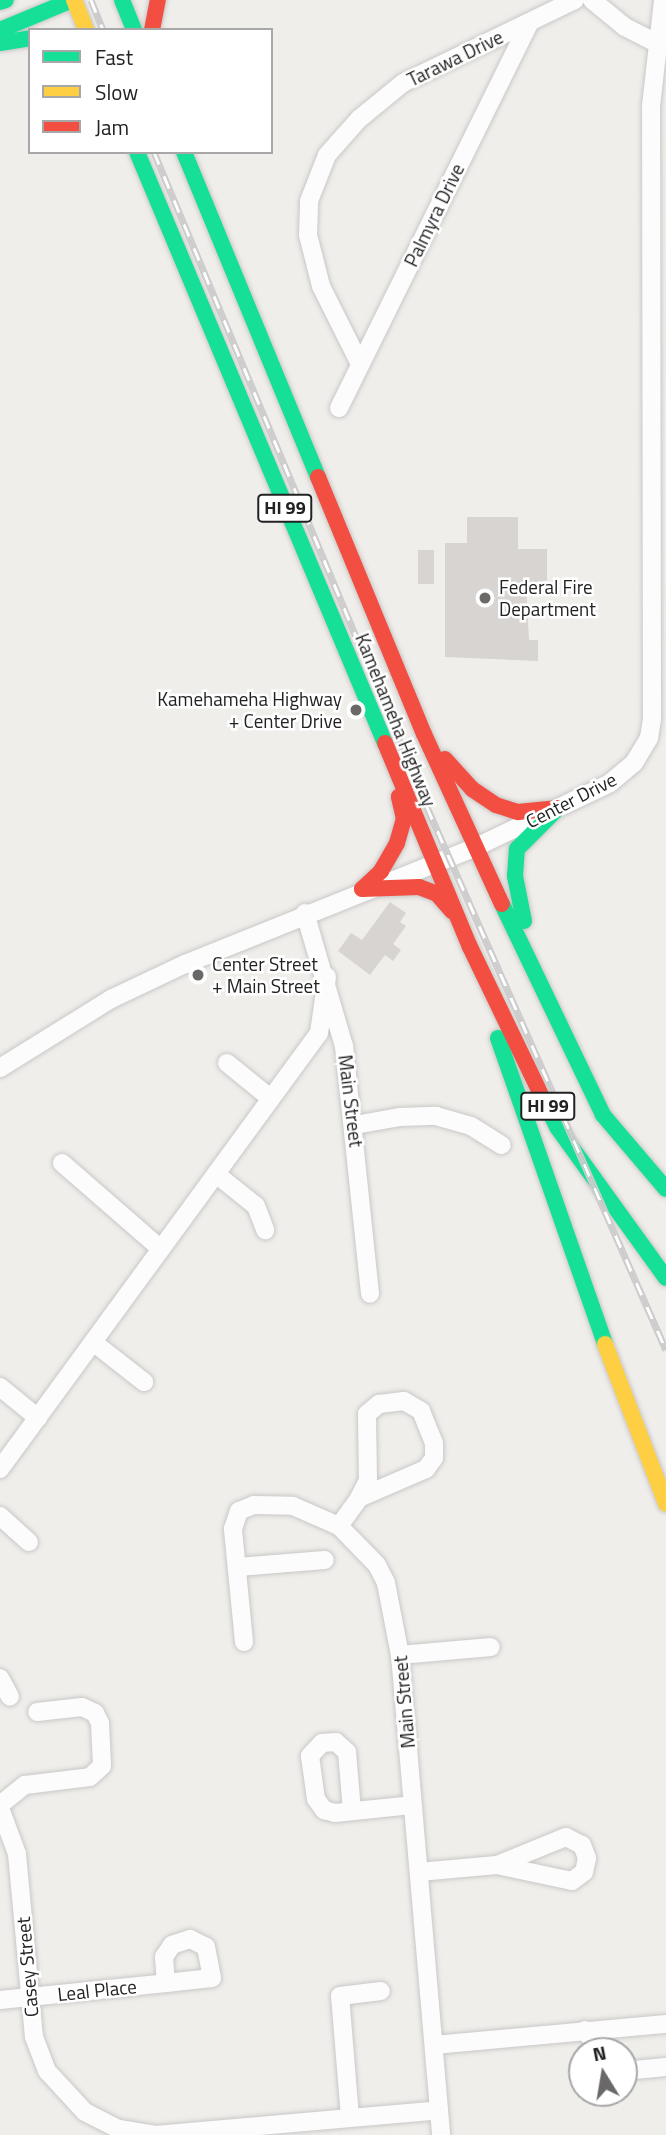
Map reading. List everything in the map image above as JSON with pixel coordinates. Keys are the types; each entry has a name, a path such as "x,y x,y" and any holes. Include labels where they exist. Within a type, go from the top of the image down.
{"main road":[{"path":"0,2 6,0"},
{"path":"0,30 73,0 85,28"},
{"path":"122,0 133,28"},
{"path":"152,28 158,0"},
{"path":"0,43 28,38"},
{"name":"Kamehameha Highway","path":"138,154 454,914 557,1127 666,1278"},
{"name":"Kamehameha Highway","path":"185,154 424,734 476,847 603,1115 665,1188"},
{"path":"424,734 472,789 496,805 518,812 558,808"},
{"path":"362,889 381,871 404,819 389,756"},
{"path":"532,967 515,876 517,849 558,808"},
{"path":"362,889 419,887 437,894 454,914"},
{"path":"470,947 535,1151 635,1432 666,1504"}],"street":[{"name":"Tarawa Drive","path":"360,364 321,286 308,235 309,201 327,155 359,118 403,83 575,0"},
{"path":"592,0 625,27 656,43"},
{"name":"Center Drive","path":"0,1068 111,999 362,889 476,847 610,783 634,763 649,738 652,106 656,43 663,0"},
{"name":"Palmyra Drive","path":"339,408 529,23"},
{"name":"Main Street","path":"305,913 327,977 344,1046 355,1125 370,1294"},
{"path":"0,1469 319,1033 327,977"},
{"path":"227,1063 270,1097"},
{"path":"355,1125 400,1117 436,1116 471,1126 501,1145"},
{"path":"62,1163 161,1249"},
{"path":"216,1174 256,1206 265,1230"},
{"path":"93,1342 144,1382"},
{"path":"0,1387 38,1418"},
{"path":"340,1526 368,1480 367,1414 382,1403 413,1403 434,1444 432,1461 426,1469 359,1498"},
{"name":"Main Street","path":"244,1643 233,1529 239,1511 254,1505 293,1507 340,1526 377,1565 386,1583 400,1654 441,2135"},
{"path":"0,1517 29,1542"},
{"path":"238,1567 325,1560"},
{"path":"400,1654 491,1647"},
{"path":"0,1678 10,1697"},
{"path":"0,1807 25,1785 89,1777 102,1766 100,1723 95,1713 82,1707 37,1712"},
{"path":"352,1811 412,1805"},
{"name":"Casey Street","path":"0,1807 17,1854 28,1997 34,2037 47,2071 85,2112 119,2129 142,2134"},
{"path":"419,1872 496,1865"},
{"name":"Leal Place","path":"0,2000 166,1983"},
{"path":"350,2117 340,1996 381,1991"},
{"path":"434,2046 666,2024"},
{"path":"585,2030 590,2037"},
{"path":"638,2070 666,2067"},
{"path":"142,2134 439,2110"}],"building":[{"name":"Federal Fire Department","path":"467,517 518,517 518,549 547,549 547,584 526,584 529,640 538,640 538,661 445,657 445,543 467,543"},
{"path":"418,550 434,550 434,584 418,584"},
{"path":"390,902 406,913 400,922 406,926 393,944 401,950 393,961 385,955 370,975 338,951 351,933 362,940"}],"railway":[{"path":"91,0 102,28"},
{"path":"155,154 427,807 666,1350"}],"traffic: fast":[{"path":"0,2 6,0"},
{"path":"0,30 72,0"},
{"path":"122,0 133,28"},
{"path":"0,43 28,38"},
{"path":"138,154 385,743"},
{"path":"185,154 318,477"},
{"path":"524,921 515,876 517,849 558,808"},
{"path":"502,904 603,1115 666,1189"},
{"path":"498,1038 605,1344"},
{"path":"544,1101 557,1127 666,1278"}],"traffic: slow":[{"path":"74,0 85,28"},
{"path":"605,1344 666,1504"}],"traffic: jam":[{"path":"152,28 158,0"},
{"path":"318,477 424,734 502,904"},
{"path":"385,743 470,947 544,1101"},
{"path":"445,759 472,789 496,805 518,812 558,808"},
{"path":"362,889 381,871 397,843 404,819 399,797"},
{"path":"362,889 419,887 437,894 452,911"}],"place":[{"name":"Federal Fire Department","path":"485,598"},
{"name":"Kamehameha Highway + Center Drive","path":"356,710"},
{"name":"Center Street + Main Street","path":"198,975"}]}
